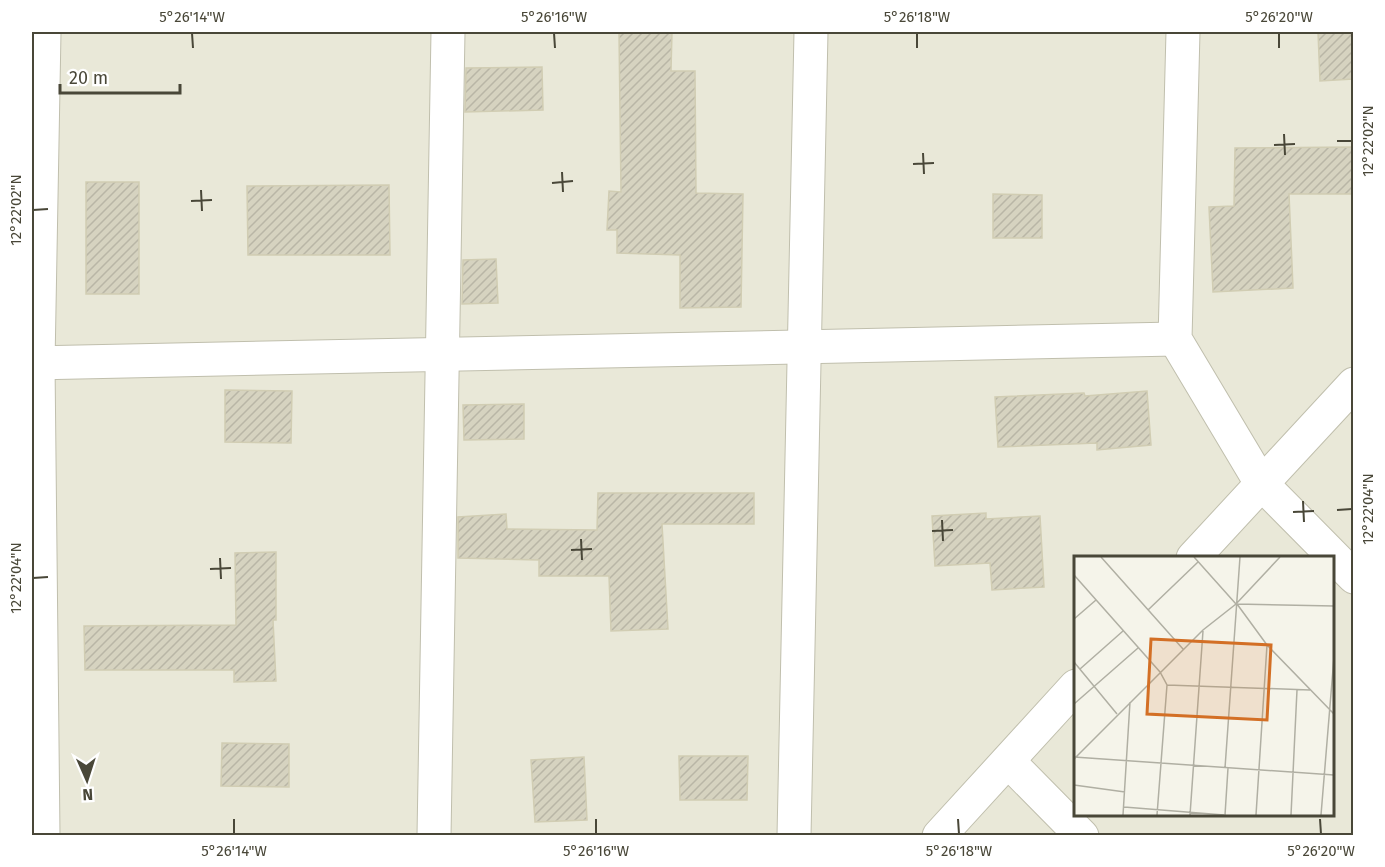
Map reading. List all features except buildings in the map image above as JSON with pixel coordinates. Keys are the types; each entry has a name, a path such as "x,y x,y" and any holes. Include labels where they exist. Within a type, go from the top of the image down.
{"street":[{"path":"43,836 35,363 44,32"},
{"path":"434,836 448,32"},
{"path":"794,836 811,32"},
{"path":"1183,32 1175,339 1261,483 1332,556"},
{"path":"35,363 1175,339"},
{"path":"1195,556 1353,384"},
{"path":"1334,558 1353,577"},
{"path":"939,836 1074,688"},
{"path":"1008,761 1082,836"}],"shaded area":[{"path":"32,32 1353,32 1353,835 32,835"}]}
